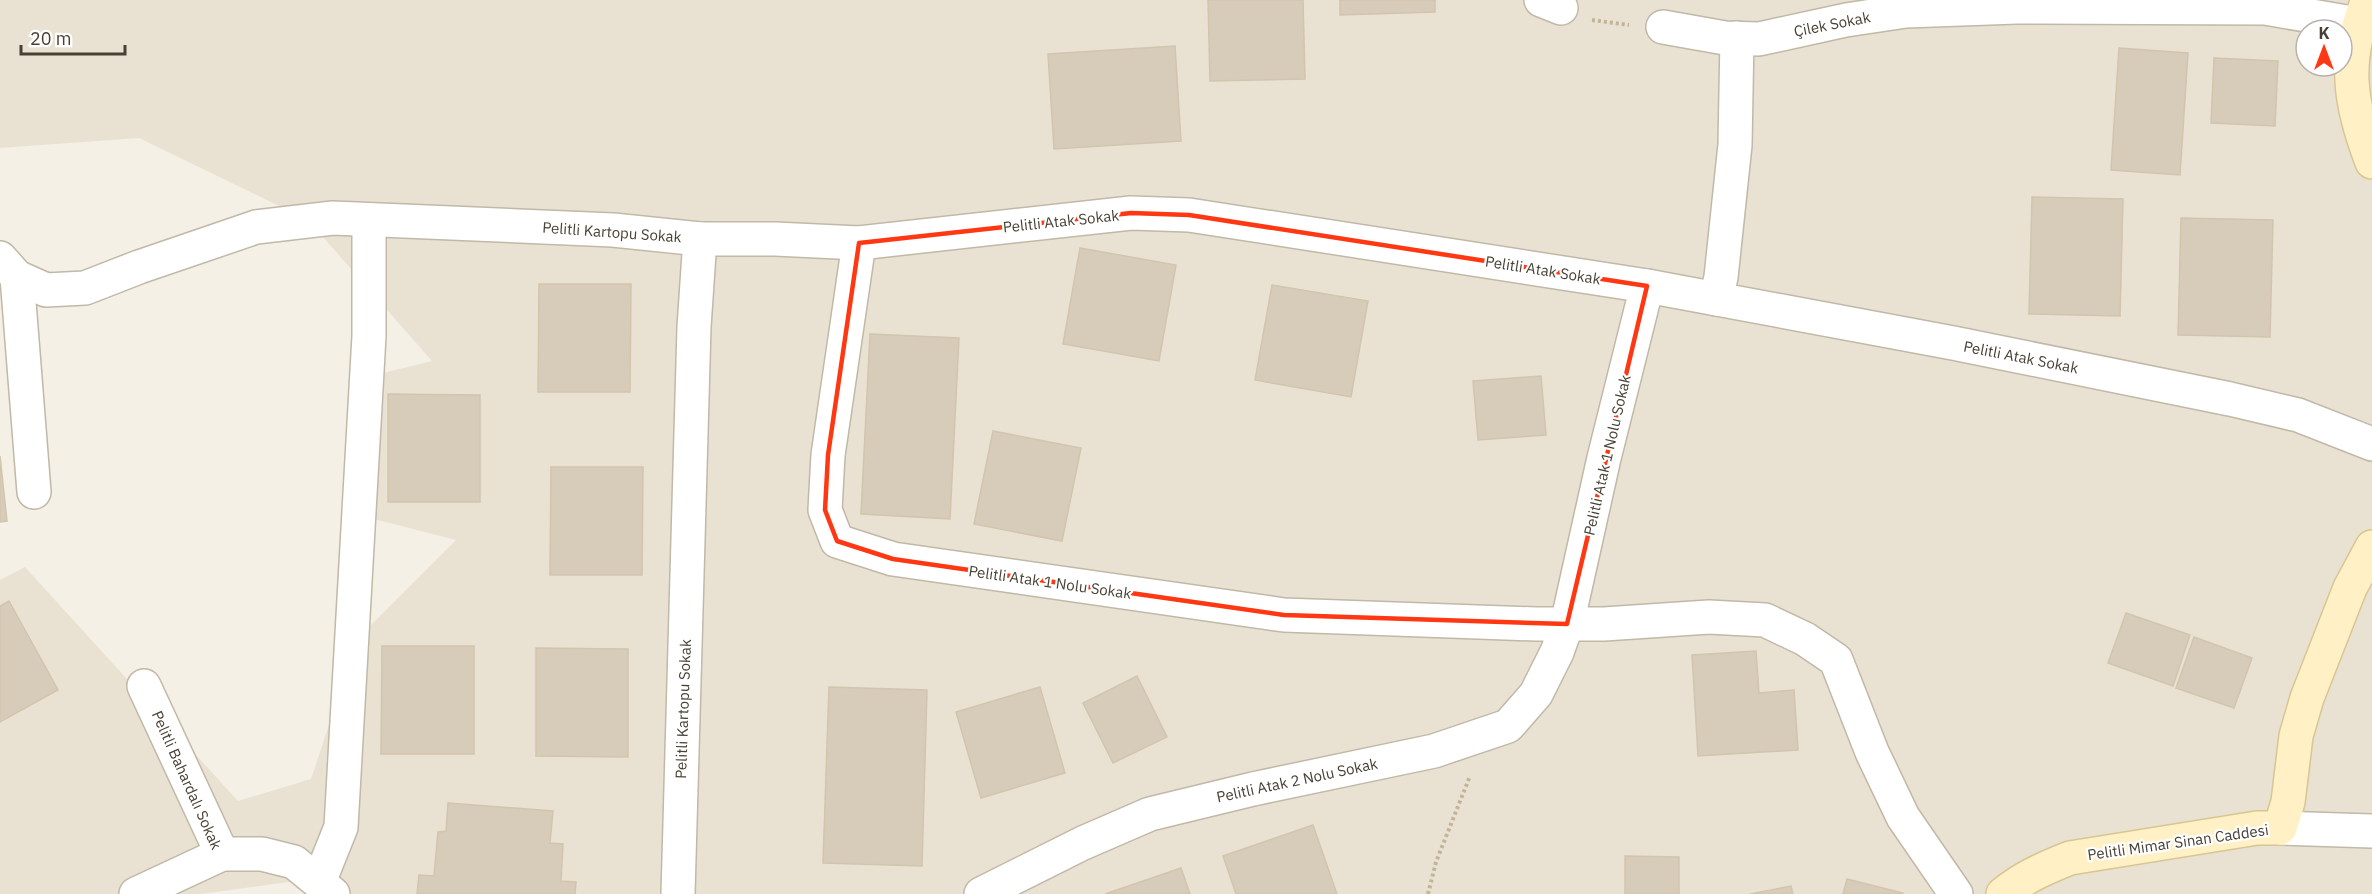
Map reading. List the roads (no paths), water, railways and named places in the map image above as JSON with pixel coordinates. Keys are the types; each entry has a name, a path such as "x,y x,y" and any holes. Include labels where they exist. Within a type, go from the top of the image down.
{"street":[{"name":"Çilek Sokak","path":"1663,27 1758,39 1906,11 2017,7 2265,8 2363,12"},
{"path":"2363,12 2352,50 2351,76 2372,162"},
{"path":"1716,298 1722,277 1736,145 1737,38"},
{"name":"Pelitli Atak Sokak","path":"700,239 776,239 859,243 1131,213 1189,215 1716,298 2230,399 2298,415 2372,444"},
{"name":"Pelitli Kartopu Sokak","path":"9,267 46,291 85,288 256,227 333,218 613,230 700,239 694,327 678,894"},
{"path":"222,854 262,854 294,862 326,888 342,807 369,336 369,220"},
{"name":"Pelitli Atak 1 Nolu Sokak","path":"859,243 828,455 825,510 837,541 892,559 1284,615 1567,624 1709,617 1765,620 1805,639 1836,660 1872,752 1903,817 1956,894"},
{"path":"9,267 34,492"},
{"name":"Pelitli Atak 1 Nolu Sokak","path":"1567,624 1604,458 1647,286"},
{"name":"Pelitli Mimar Sinan Caddesi","path":"2003,894 2018,882 2042,869 2070,858 2257,828 2280,828 2288,802 2296,736 2307,698 2350,588 2372,547"},
{"name":"Pelitli Atak 2 Nolu Sokak","path":"981,894 1083,843 1150,814 1253,789 1434,751 1508,726 1536,694 1557,652 1567,624"},
{"name":"Pelitli Bahardalı Sokak","path":"136,894 222,854 144,686"},
{"path":"2280,828 2372,831"}]}
